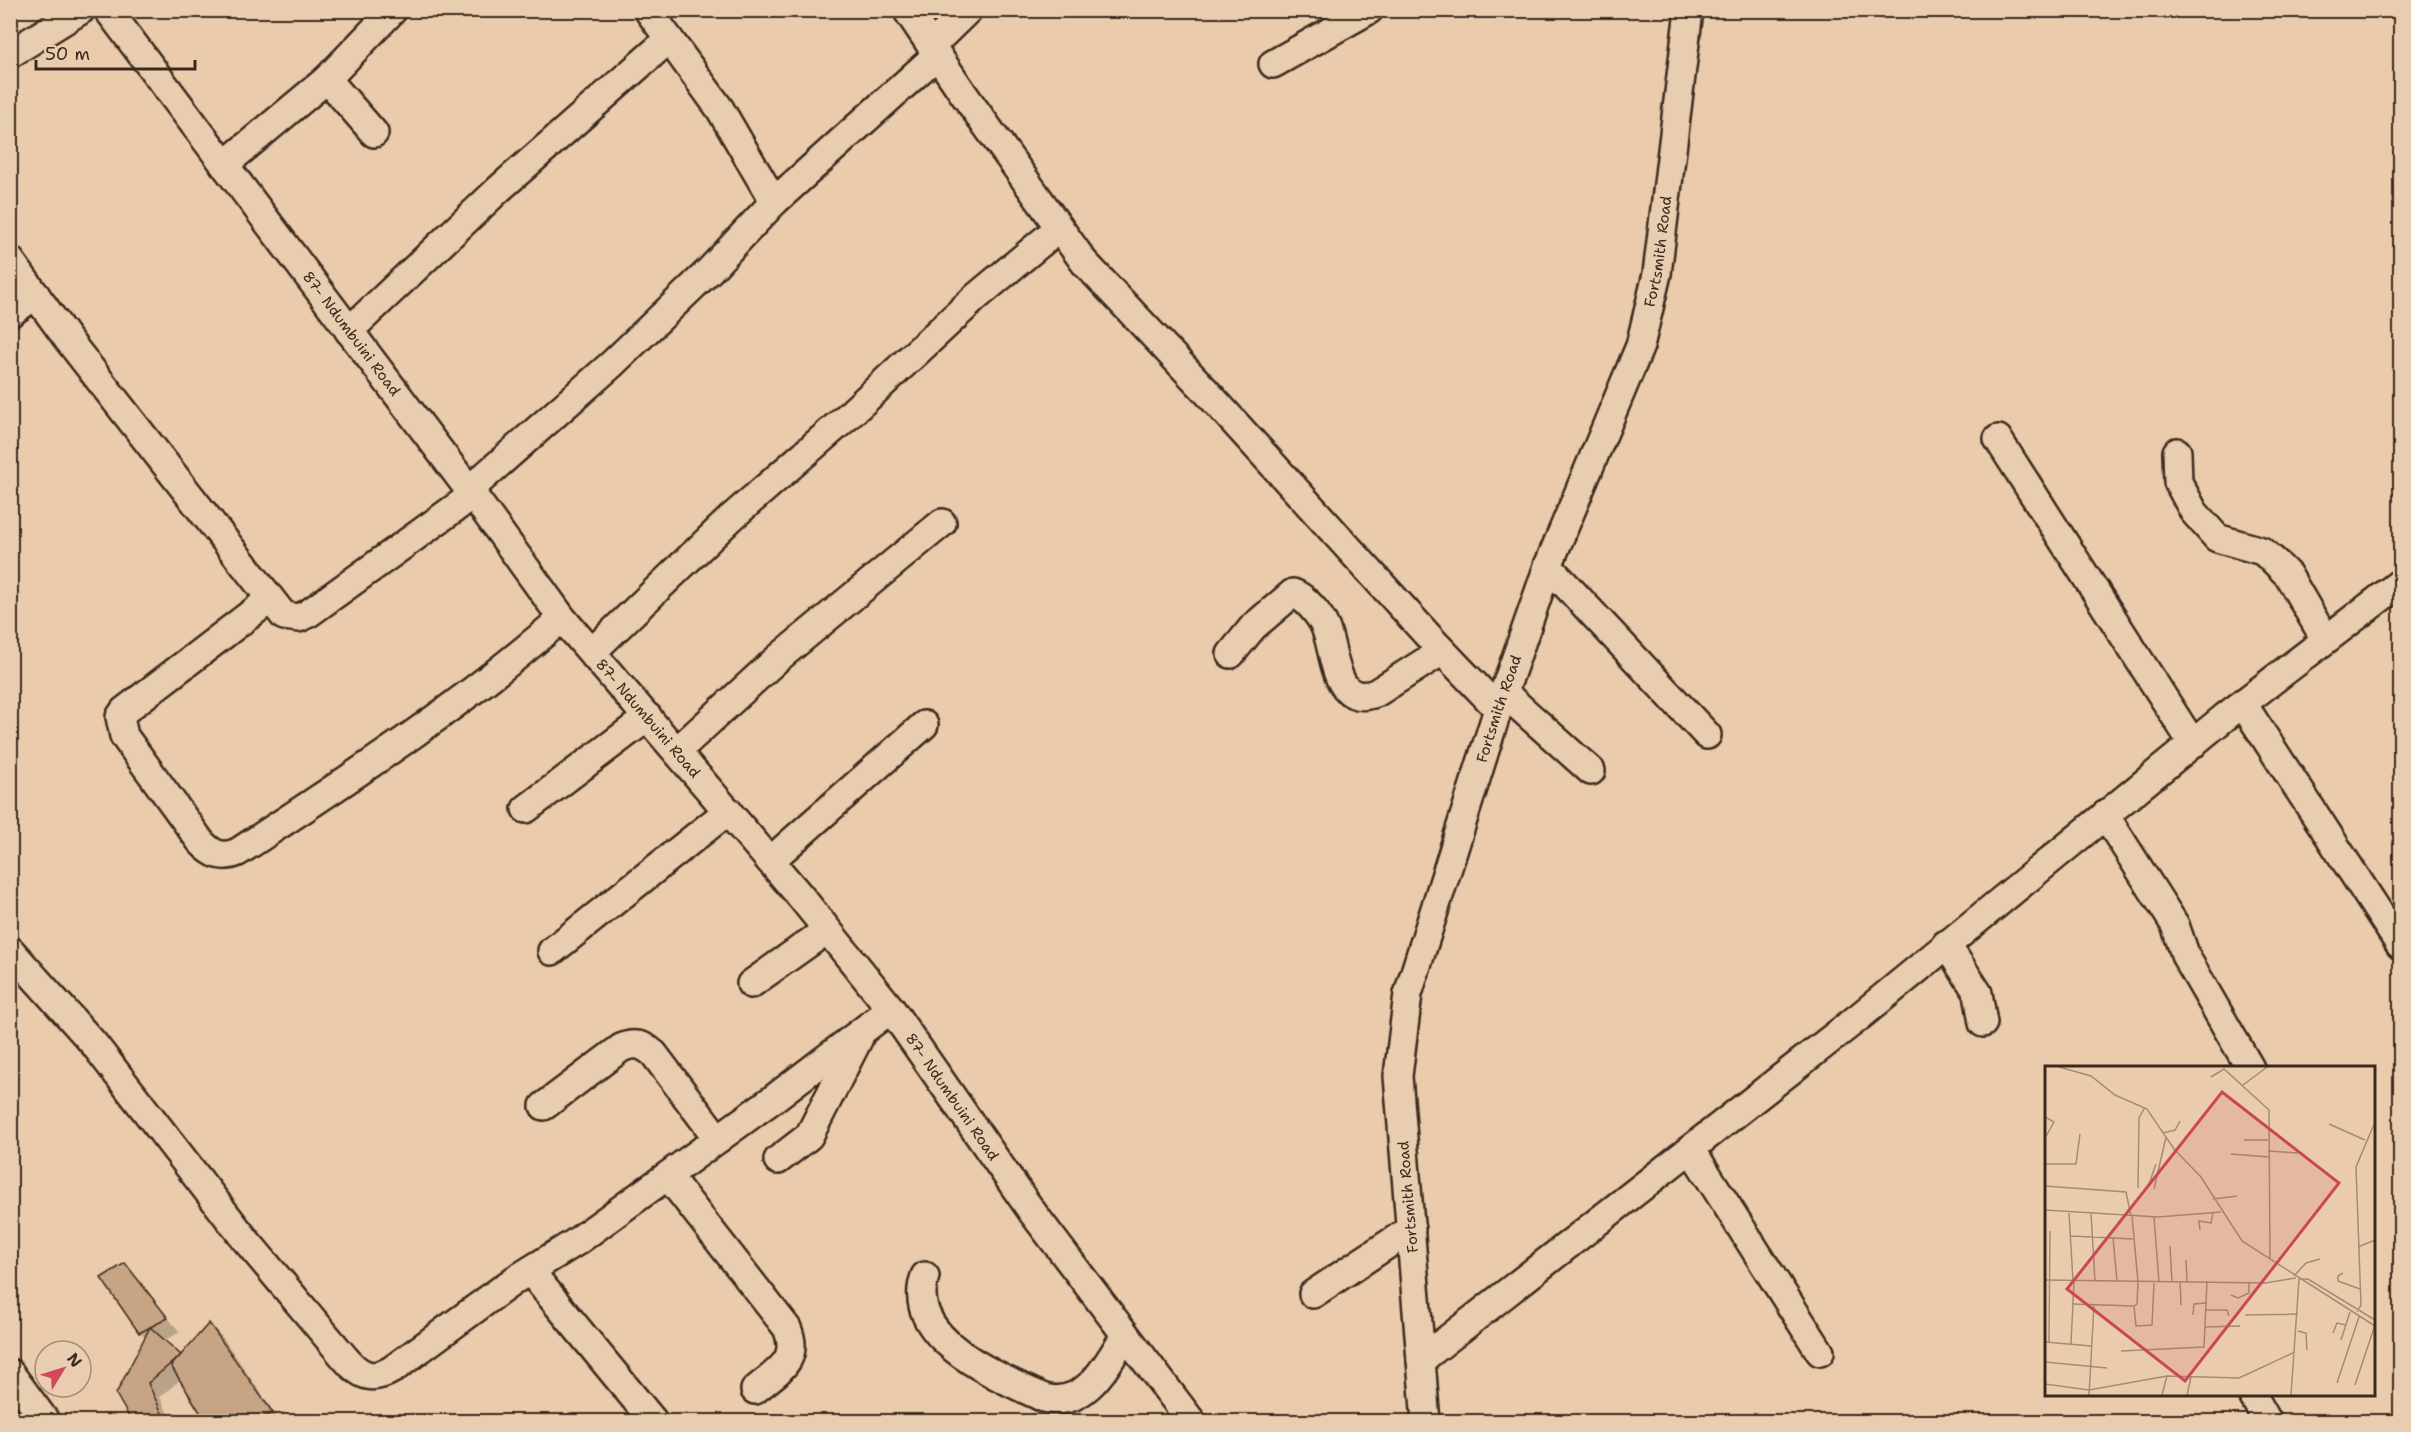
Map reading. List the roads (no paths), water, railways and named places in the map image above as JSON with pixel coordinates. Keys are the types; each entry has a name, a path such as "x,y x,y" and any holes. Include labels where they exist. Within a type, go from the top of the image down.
{"street":[{"path":"10,54 81,10"},
{"name":"87- Ndumbuini Road","path":"108,10 471,493 562,618 593,651 728,811 891,1009 1033,1213 1192,1422"},
{"path":"224,165 327,78 393,10"},
{"path":"648,10 720,109 774,202"},
{"path":"907,10 1084,262 1442,651 1501,701 1591,771"},
{"path":"10,260 269,600 284,616 299,618 471,493 612,364 710,270 774,202 934,51 968,10"},
{"path":"1274,64 1369,10"},
{"name":"Fortsmith Road","path":"1426,1422 1398,1076 1408,994 1501,701 1548,566 1640,346 1657,274 1689,10"},
{"path":"349,331 499,189 669,39"},
{"path":"327,78 375,133"},
{"path":"593,651 731,518 848,416 976,297 1059,228"},
{"path":"10,313 36,295"},
{"path":"1998,439 2193,744"},
{"path":"2177,452 2178,482 2194,512 2217,538 2262,551 2274,561 2288,575 2325,639"},
{"path":"677,751 777,660 942,523"},
{"path":"1548,566 1707,735"},
{"path":"1421,1360 1859,1017 2193,744 2325,639 2400,583"},
{"path":"1231,654 1253,627 1293,593 1300,596 1326,628 1332,659 1348,690 1355,695 1365,697 1376,693 1442,651"},
{"path":"269,600 124,711 120,717 124,736 201,842 211,853 220,855 238,852 352,777 510,664 562,618"},
{"path":"2243,704 2400,945"},
{"path":"526,810 648,717"},
{"path":"770,861 924,725"},
{"path":"552,951 728,811"},
{"path":"2105,815 2175,925 2186,957 2249,1066"},
{"path":"751,984 827,930"},
{"path":"1946,944 1978,993 1983,1023"},
{"path":"10,950 94,1044 243,1238 355,1370 370,1377 384,1374 530,1271 576,1242 891,1009"},
{"path":"778,1160 809,1136 862,1032"},
{"path":"544,1106 621,1048 632,1044 639,1045 654,1054 718,1139"},
{"path":"1690,1149 1820,1352"},
{"path":"668,1176 787,1328 791,1337 790,1357 785,1365 755,1390"},
{"path":"1313,1294 1411,1229"},
{"path":"530,1271 654,1422"},
{"path":"925,1276 921,1289 922,1306 927,1318 949,1346 961,1356 1044,1398 1056,1401 1084,1392 1107,1365 1125,1335"},
{"path":"10,1373 46,1422"},
{"path":"2253,1396 2268,1422"}]}
